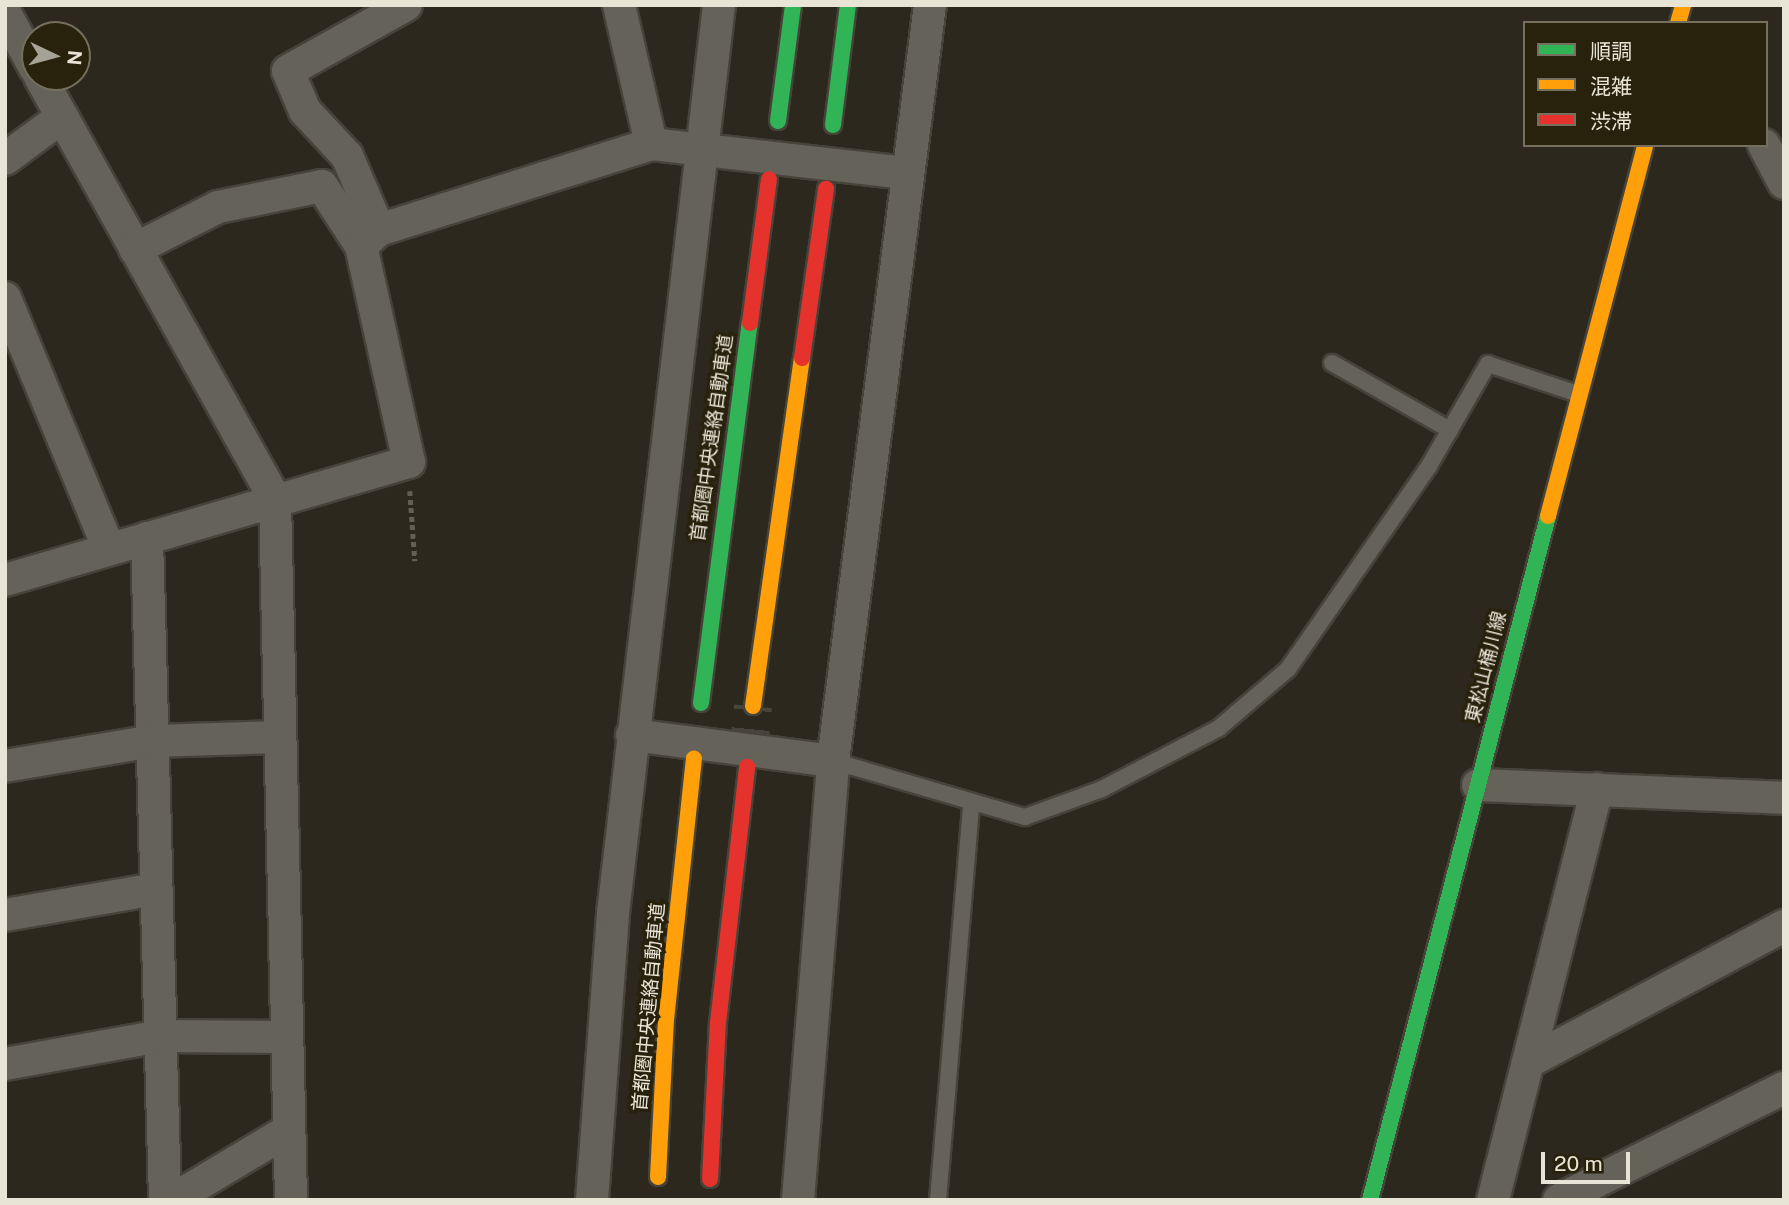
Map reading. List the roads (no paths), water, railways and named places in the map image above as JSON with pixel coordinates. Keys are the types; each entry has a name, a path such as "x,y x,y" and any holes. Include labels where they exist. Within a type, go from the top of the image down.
{"main road":[{"path":"778,121 793,5"},
{"path":"834,125 848,5"},
{"name":"東松山桶川線","path":"1370,1200 1644,147"},
{"name":"首都圏中央連絡自動車道","path":"701,703 769,179"},
{"path":"754,706 826,189"},
{"name":"首都圏中央連絡自動車道","path":"658,1177 666,1020 694,758"},
{"path":"710,1179 718,1023 747,767"}],"street":[{"path":"5,580 409,462 370,238 347,156 305,111 288,71 406,5"},
{"path":"619,5 651,144"},
{"path":"592,1200 632,736 719,5"},
{"path":"798,1200 833,761 930,5"},
{"path":"1692,5 1700,21"},
{"path":"5,13 21,42"},
{"path":"48,91 275,500 291,1200"},
{"path":"5,159 62,117"},
{"path":"370,238 651,144 908,173"},
{"path":"1765,147 1784,183"},
{"path":"135,248 218,207 322,187 370,238"},
{"path":"5,298 109,549"},
{"path":"146,538 165,1200"},
{"path":"632,736 833,761"},
{"path":"5,766 153,741 279,737"},
{"path":"1478,785 1597,789 1780,806"},
{"path":"1493,1200 1597,789"},
{"path":"5,915 156,889"},
{"path":"1528,1062 1784,926"},
{"path":"5,1064 160,1036 286,1037"},
{"path":"1559,1200 1784,1088"},
{"path":"172,1200 289,1130"}],"lane":[{"path":"1332,363 1450,430"},
{"path":"833,761 1025,817 1102,789 1219,728 1288,669 1450,430 1488,364 1578,394"},
{"path":"938,1200 971,803"}],"tunnel":[{"path":"747,767 753,706"}]}
